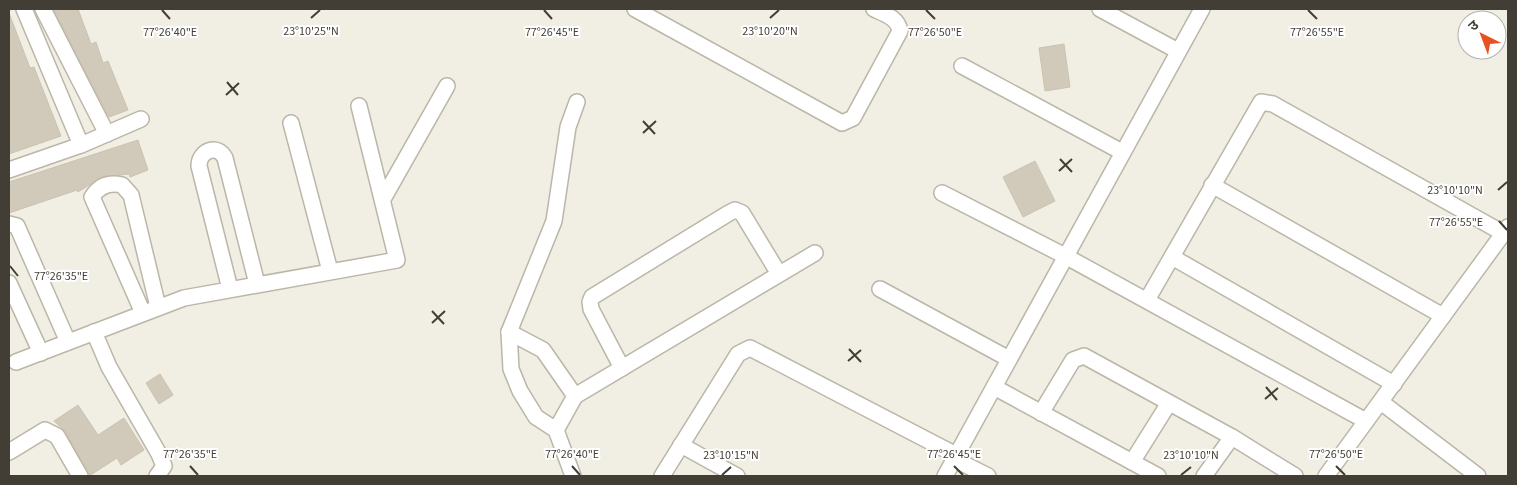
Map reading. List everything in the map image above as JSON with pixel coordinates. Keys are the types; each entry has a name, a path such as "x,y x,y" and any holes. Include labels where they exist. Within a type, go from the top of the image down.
{"street":[{"path":"24,9 81,145"},
{"path":"43,9 107,134"},
{"path":"635,9 842,123 853,118 900,30 899,24 894,19 874,9"},
{"path":"1100,9 1178,51"},
{"path":"945,476 1202,9"},
{"path":"962,66 1122,152"},
{"path":"383,199 447,86"},
{"path":"1147,300 1257,105 1261,102 1267,101 1506,230 1326,476"},
{"path":"573,476 556,430 536,417 520,391 511,369 509,332 532,280 554,220 568,127 577,102"},
{"path":"16,362 184,298 397,260 359,106"},
{"path":"9,170 81,145 141,119"},
{"path":"291,122 330,271"},
{"path":"230,289 199,166 199,158 212,149 219,151 225,158 257,284"},
{"path":"143,313 92,197 96,190 106,185 122,185 131,195 158,307"},
{"path":"1212,185 1443,316"},
{"path":"942,193 1067,256 1366,421"},
{"path":"622,368 591,309 592,297 721,218 735,210 742,213 779,274"},
{"path":"9,224 17,226 68,342"},
{"path":"556,430 575,396 815,253"},
{"path":"1172,257 1394,384"},
{"path":"9,284 41,353"},
{"path":"880,288 1009,359"},
{"path":"94,332 109,367 159,454 164,466 159,476"},
{"path":"509,332 543,350 575,396"},
{"path":"662,476 738,354 750,348 988,476"},
{"path":"1041,413 1074,360 1084,356 1232,437 1295,476"},
{"path":"994,387 1158,476"},
{"path":"1132,462 1169,402"},
{"path":"1381,402 1478,476"},
{"path":"9,452 45,430 57,436 80,476"},
{"path":"1204,476 1232,437"},
{"path":"681,445 737,476"}],"building":[{"path":"53,9 78,9 91,44 96,42 103,63 108,61 128,110 109,117"},
{"path":"9,13 30,68 34,67 61,136 9,154"},
{"path":"1064,44 1070,87 1045,91 1039,48"},
{"path":"138,140 148,170 130,177 129,174 102,177 78,192 77,190 9,213 9,182"},
{"path":"1035,161 1055,201 1023,217 1003,177"},
{"path":"160,374 173,395 159,404 146,383"},
{"path":"78,405 98,435 124,418 144,450 121,465 117,458 89,476 65,431 54,421"}]}
